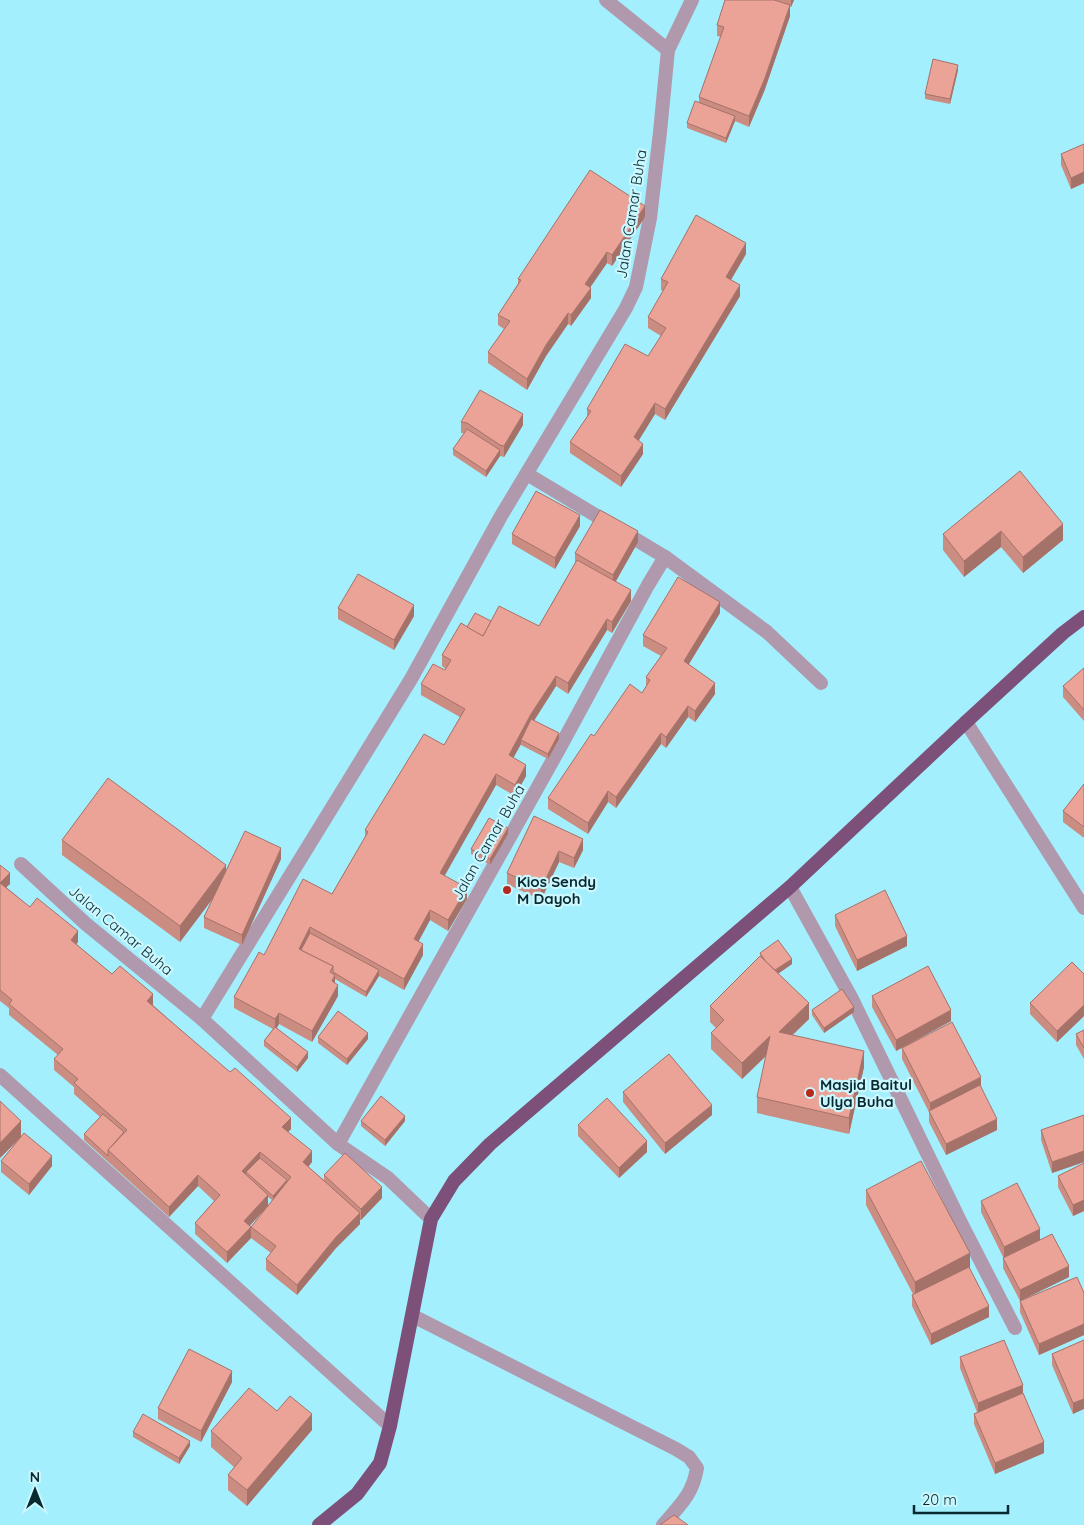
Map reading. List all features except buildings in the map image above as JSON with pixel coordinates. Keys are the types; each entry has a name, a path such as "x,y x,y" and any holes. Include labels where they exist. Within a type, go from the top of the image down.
{"highway":[{"path":"319,1525 357,1494 380,1463 390,1426 413,1316 431,1219 454,1181 490,1144 790,887 966,722 1084,616"}],"street":[{"path":"606,0 668,50"},
{"name":"Jalan Camar Buha","path":"202,1019 411,679 501,516 626,308 636,288 650,218 668,50 692,0"},
{"path":"527,474 665,557 767,632 820,683"},
{"name":"Jalan Camar Buha","path":"338,1144 665,557"},
{"path":"966,722 1084,908"},
{"name":"Jalan Camar Buha","path":"21,864 86,924 202,1019 338,1144 388,1178 431,1219"},
{"path":"790,887 852,999 962,1225 1015,1328"},
{"path":"0,1075 390,1426"},
{"path":"413,1316 667,1444 689,1457 696,1468 693,1485 689,1494 663,1525"}],"place":[{"name":"Kios Sendy M Dayoh","path":"507,890"},
{"name":"Masjid Baitul Ulya Buha","path":"810,1093"}]}
